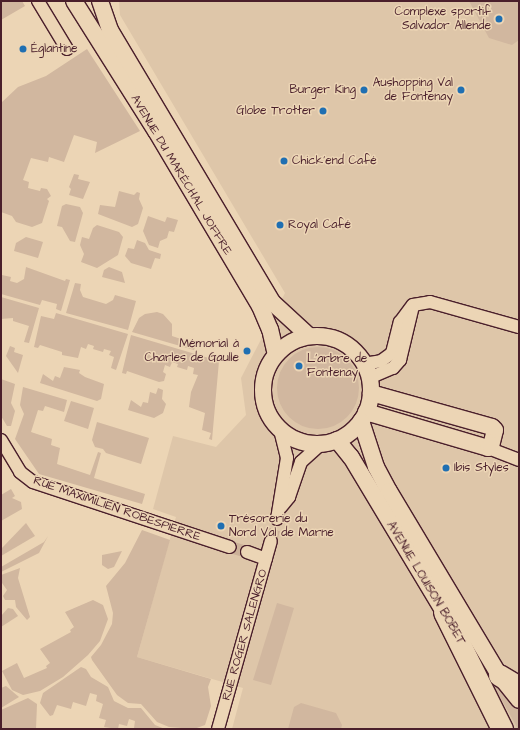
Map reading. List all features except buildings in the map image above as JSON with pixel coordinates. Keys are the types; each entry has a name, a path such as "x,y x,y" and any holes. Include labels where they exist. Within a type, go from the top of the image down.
{"highway":[{"path":"444,612 502,729"},
{"path":"499,675 519,687"}],"main road":[{"name":"AVENUE DU MARÉCHAL JOFFRE","path":"74,1 156,131 262,310 276,354"},
{"name":"AVENUE DU MARÉCHAL JOFFRE","path":"100,1 110,30 274,303 309,336"},
{"path":"309,336 322,336 341,341 353,350 368,378 363,417 346,435 329,441 300,440 280,429 267,410 263,387 268,368 276,354 292,342 309,336"},
{"path":"363,417 488,448 491,446 495,432 492,427 368,378"},
{"name":"AVENUE LOUISON BOBET","path":"363,417 376,467 499,675 519,700"},
{"name":"AVENUE LOUISON BOBET","path":"329,441 351,457 512,729"}],"street":[{"path":"38,1 67,49"},
{"path":"368,378 393,368 400,360 413,305 430,302 519,327"},
{"path":"280,429 287,458 279,513 288,497 301,462 329,441"},
{"name":"RUE MAXIMILIEN ROBESPIERRE","path":"1,440 20,472 33,482 230,547"},
{"path":"488,448 519,460"},
{"name":"RUE ROGER SALENGRO","path":"218,729 271,541"},
{"path":"247,552 266,559"}],"shaded area":[{"path":"1,1 22,1 25,6 1,20"},
{"path":"119,1 519,1 519,729 232,729 243,688 137,657 176,517 153,509 173,436 216,447 246,415 241,378 285,293 120,15"},
{"name":"Complexe sportif Salvador Allende","path":"469,1 519,1 519,40 512,45 489,38"},
{"path":"87,49 140,131 95,153 97,142 74,135 64,162 49,157 48,162 31,158 23,180 29,182 28,188 40,191 41,188 47,189 51,196 47,199 49,201 42,223 32,227 16,222 12,216 1,212 1,103 18,87 46,76"},
{"path":"74,174 79,175 78,179 90,182 83,199 69,195 71,189 69,187"},
{"path":"119,191 134,195 137,192 140,193 139,199 143,208 138,224 132,227 98,214 100,205 115,207"},
{"path":"66,204 80,207 83,213 75,242 70,241 62,227 57,226 62,206"},
{"path":"148,216 165,222 167,217 178,220 174,232 169,231 167,238 160,241 158,248 149,245 143,231"},
{"path":"97,225 119,232 123,237 118,255 97,268 81,262 84,254 80,245 82,237 89,239 93,228"},
{"path":"26,237 43,242 38,258 14,251 16,243"},
{"path":"137,240 145,243 149,250 161,254 160,259 155,258 151,269 131,263 125,256 128,248 134,249"},
{"path":"26,267 65,281 66,279 70,280 61,311 56,309 57,304 42,300 40,305 1,294 2,275 11,277 10,281 17,283 24,279"},
{"path":"109,267 122,272 125,283 102,277 104,270"},
{"path":"75,283 81,284 80,290 83,297 106,304 113,300 115,295 136,301 128,330 66,313"},
{"path":"1,297 39,308 29,343 24,342 29,326 13,321 13,318 1,319"},
{"path":"157,312 163,314 172,324 172,336 196,344 194,350 132,332 139,318 145,314"},
{"path":"56,313 128,334 116,370 111,368 114,357 109,355 111,351 104,349 103,352 93,349 94,346 88,344 86,349 81,347 78,358 62,355 62,352 40,345 38,348 34,347 41,316 54,319"},
{"path":"131,335 219,361 212,440 209,439 211,433 202,430 205,413 189,407 191,392 198,375 193,374 194,368 188,366 187,370 177,367 178,364 172,362 170,367 165,365 163,372 166,374 164,381 159,382 127,371 126,374 122,373"},
{"path":"10,346 15,348 14,352 23,355 18,373 6,356"},
{"path":"310,347 326,347 341,354 352,365 359,380 359,396 356,404 347,417 334,426 326,429 310,429 295,422 284,411 277,396 277,380 284,365 295,354"},
{"path":"64,367 80,370 79,373 85,377 104,384 101,399 97,401 40,383 43,374 53,381 55,376 60,378"},
{"path":"1,379 15,384 11,403 15,411 11,426 7,426 1,416"},
{"path":"23,387 67,400 64,412 45,406 43,411 38,410 31,432 52,439 51,445 60,448 57,464 90,475 98,452 101,453 94,478 145,494 142,504 39,474 15,439 24,414 20,405"},
{"path":"158,388 163,390 162,399 166,404 163,413 154,418 128,410 131,400 141,407 143,402 148,403 150,392 156,394"},
{"path":"71,401 94,408 88,429 64,421"},
{"path":"97,422 149,438 141,464 106,453 103,449 95,447 92,440"},
{"path":"11,489 15,496 12,498 21,502 22,509 1,521 1,495"},
{"path":"26,523 35,536 1,556 1,549"},
{"path":"142,530 170,540 137,657 211,679 208,687 211,706 205,725 194,729 169,727 157,722 141,704 128,703 117,695 91,657 101,645 112,624 113,613 106,586 125,563"},
{"path":"48,536 39,553 1,572 1,567 44,542"},
{"path":"122,551 114,567 108,569 102,565 102,555"},
{"path":"20,568 18,578 30,617 27,620 16,607 15,600 5,600 3,596 7,590 2,583 1,575"},
{"path":"93,600 103,605 108,619 100,641 88,655 63,677 40,691 23,695 12,690 2,671 17,663 24,678 47,668 46,666 50,663 40,649 71,632 70,630 74,627 65,612"},
{"path":"277,603 294,608 271,685 253,680"},
{"path":"8,608 13,609 18,616 1,627 1,616"},
{"path":"466,637 519,710 519,729 518,729"},
{"path":"81,667 86,669 91,677 108,687 114,701 128,708 141,708 155,725 165,729 134,728 135,721 129,719 127,726 119,724 118,729 104,727 106,720 99,718 103,704 96,701 97,695 90,693 86,706 73,702 71,709 57,705 53,715 50,716 40,703 43,693"},
{"path":"6,686 19,697 1,708 1,688"},
{"path":"28,698 37,704 36,729 1,729 1,710"},
{"path":"301,703 336,713 342,725 341,729 288,729 294,707"}],"tunnel":[{"path":"271,541 277,519"},
{"path":"230,547 247,552"}],"place":[{"name":"Complexe sportif Salvador Allende","path":"499,19"},
{"name":"Églantine","path":"23,49"},
{"name":"Burger King","path":"364,90"},
{"name":"Aushopping Val de Fontenay","path":"461,90"},
{"name":"Globe Trotter","path":"323,111"},
{"name":"Chick'end Café","path":"284,161"},
{"name":"Royal Café","path":"280,225"},
{"name":"Mémorial à Charles de Gaulle","path":"247,351"},
{"name":"L'arbre de Fontenay","path":"299,366"},
{"name":"Ibis Styles","path":"446,468"},
{"name":"Trésorerie du Nord Val de Marne","path":"221,526"}]}
